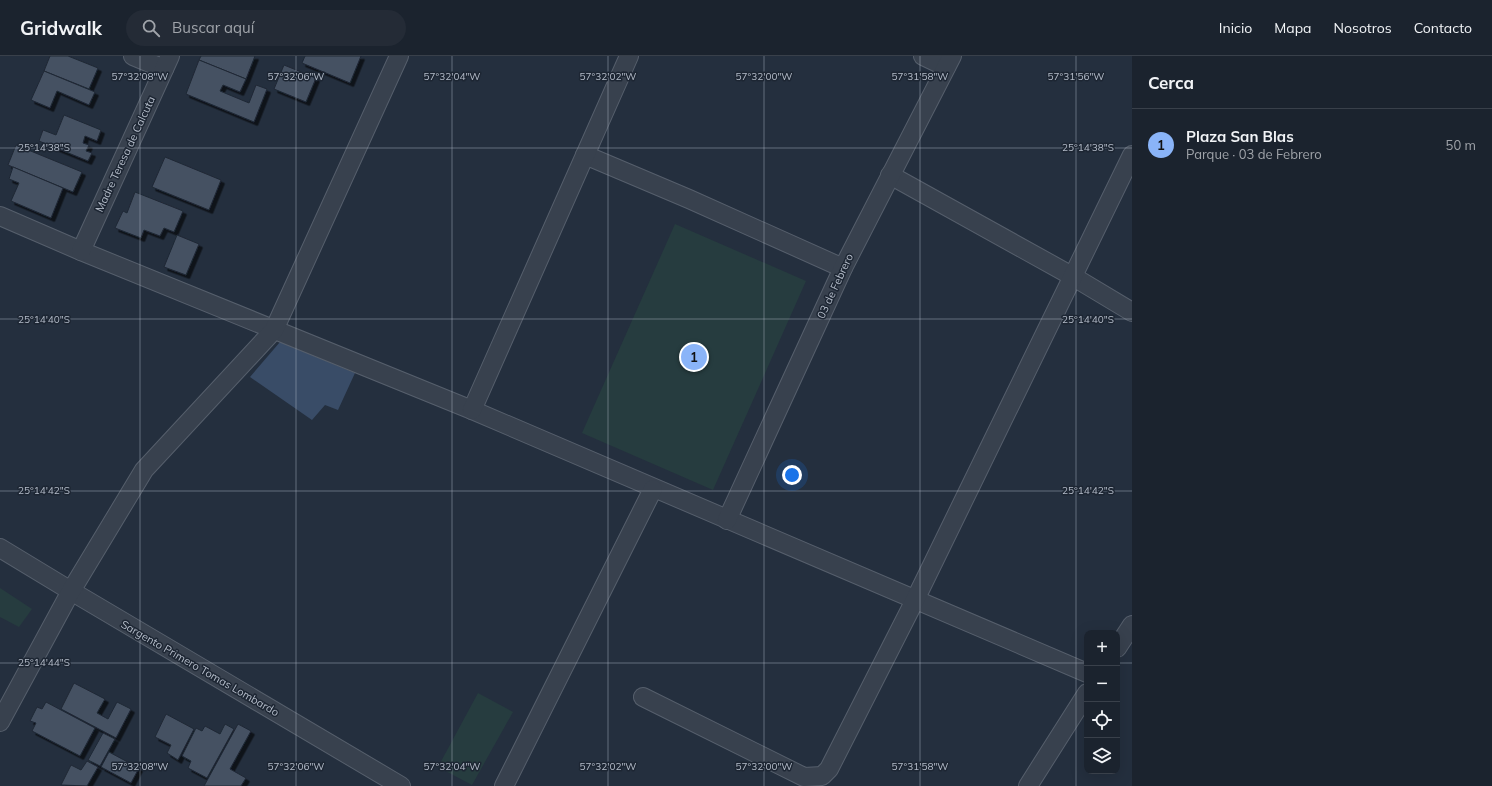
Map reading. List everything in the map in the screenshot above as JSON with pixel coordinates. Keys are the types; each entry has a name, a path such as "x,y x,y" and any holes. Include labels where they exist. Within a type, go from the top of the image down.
{"street":[{"path":"133,56 167,62"},
{"path":"0,722 6,693 144,470 274,330 399,56"},
{"path":"472,410 629,56"},
{"path":"923,56 949,61"},
{"name":"03 de Febrero","path":"727,520 843,268 949,61"},
{"name":"Madre Teresa de Calcuta","path":"81,251 167,62"},
{"path":"585,155 690,199 843,268"},
{"path":"643,697 804,776 822,776 834,761 915,600 1132,155"},
{"path":"890,176 1072,276 1132,312"},
{"path":"0,216 81,251 472,410 1084,672"},
{"path":"504,786 653,488"},
{"name":"Sargento Primero Tomas Lombardo","path":"0,548 70,591 401,786"},
{"path":"1120,643 1132,625"},
{"path":"1028,786 1084,698"}],"green space":[{"path":"675,224 806,281 713,490 582,433"},
{"path":"0,588 32,609 19,627 0,617"},
{"path":"478,693 513,712 472,785 438,767"}],"water":[{"path":"280,342 355,373 338,410 325,405 312,420 250,377"}],"building":[{"path":"50,56 68,56 98,68 89,89 44,71"},
{"path":"201,56 255,56 246,79 199,60"},
{"path":"305,56 361,56 350,83 302,63"},
{"path":"199,60 246,79 240,92 223,85 220,91 249,103 256,85 267,89 254,122 186,94"},
{"path":"284,65 316,78 306,102 274,89"},
{"path":"44,71 95,92 89,105 57,91 50,108 31,100"},
{"path":"64,115 101,130 97,141 85,136 83,143 89,145 86,151 92,153 88,161 39,141 43,130 56,135"},
{"path":"16,145 82,172 73,192 8,165"},
{"path":"165,157 221,180 209,210 152,187"},
{"path":"13,167 63,188 51,218 11,201 19,183 9,179"},
{"path":"135,192 183,211 174,232 164,228 160,236 144,230 141,238 115,228 123,211 127,213"},
{"path":"177,235 199,244 186,275 164,267"},
{"path":"74,683 105,699 97,713 108,719 117,702 131,709 116,738 61,709"},
{"path":"46,702 95,728 80,756 32,731 36,723 30,721 37,707 42,709"},
{"path":"166,714 194,729 178,760 167,753 171,745 155,737"},
{"path":"225,724 234,729 207,778 188,768 191,761 182,756 196,728 202,731 205,726 220,734"},
{"path":"238,724 251,731 230,769 246,778 241,786 204,786"},
{"path":"103,733 115,739 100,766 88,760"},
{"path":"109,752 139,768 131,783 101,767"},
{"path":"87,761 98,767 87,786 61,785 71,765 81,770"}],"place":[{"name":"Plaza San Blas","path":"694,357"}]}
